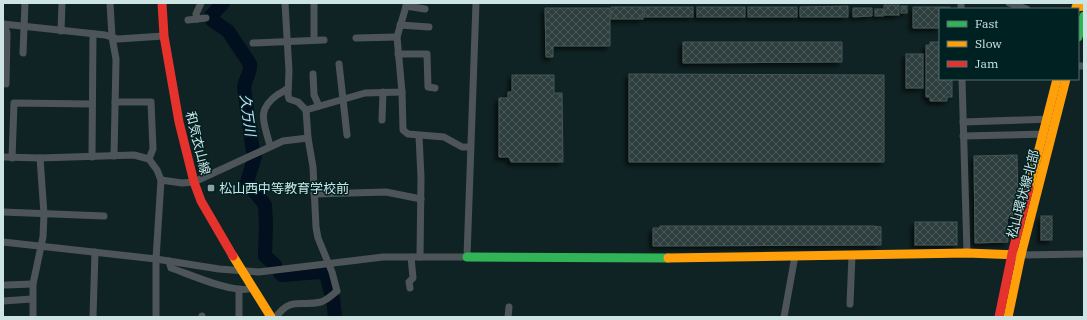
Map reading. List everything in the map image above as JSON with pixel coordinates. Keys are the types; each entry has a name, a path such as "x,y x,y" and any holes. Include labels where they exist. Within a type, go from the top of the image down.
{"street":[{"path":"23,53 25,3"},
{"path":"61,31 62,3"},
{"path":"110,3 112,36 116,59 114,156"},
{"name":"和気衣山線","path":"162,3 164,36 179,122 194,182 201,201 241,270 271,317"},
{"path":"197,19 196,14 201,3"},
{"path":"276,317 283,308 290,304 323,301 337,292 329,264 318,238 313,167 308,138 306,110 298,102 289,99 288,88 290,71 285,3"},
{"path":"314,3 314,39"},
{"path":"467,257 476,3"},
{"path":"1009,3 1017,4"},
{"path":"425,9 406,4 397,38 402,92 403,130 408,134 444,137 462,147 470,147"},
{"path":"1079,34 1084,16"},
{"path":"188,20 206,18"},
{"path":"3,24 112,36 125,39 164,36"},
{"path":"3,24 7,33 5,80"},
{"path":"400,25 429,26"},
{"path":"92,157 93,34"},
{"path":"356,38 397,38"},
{"path":"253,43 314,39 324,40"},
{"path":"398,54 427,54 428,87 435,88"},
{"path":"339,64 342,99 348,135"},
{"path":"313,74 314,95 319,106"},
{"path":"962,80 967,254"},
{"name":"松山環状線北部","path":"999,317 1052,134 1051,119 1057,80"},
{"name":"松山環状線北部","path":"1008,317 1016,255 1043,134 1051,119 1066,80"},
{"path":"270,146 263,109 288,88"},
{"path":"382,120 383,92"},
{"path":"306,110 365,93 402,92"},
{"path":"12,158 14,103 30,100 92,104"},
{"path":"115,102 151,102 153,149 149,159"},
{"path":"963,122 1051,119"},
{"path":"963,136 1052,134"},
{"path":"420,136 420,257"},
{"path":"161,180 182,183 194,182 270,146 283,141 308,138"},
{"path":"3,157 40,158 134,155 149,159 157,170 161,180 156,259 156,317"},
{"path":"34,317 32,299 42,246 44,214 40,158"},
{"path":"314,194 386,192 421,199"},
{"path":"3,212 104,216"},
{"path":"3,242 259,272 383,258 411,257 572,258 1084,254"},
{"path":"93,317 95,252"},
{"path":"850,304 852,255"},
{"path":"784,317 795,256"},
{"path":"410,288 410,282 413,278 411,257"},
{"path":"169,261 171,268 238,290 252,288"},
{"path":"6,285 34,284"},
{"path":"238,290 238,317"},
{"path":"3,301 32,299"},
{"path":"508,317 509,307"}],"building":[{"path":"884,5 899,5 899,15 884,15"},
{"path":"848,6 848,17 800,17 800,7"},
{"path":"901,6 907,6 907,13 901,13"},
{"path":"611,7 643,7 643,19 611,19"},
{"path":"644,7 693,7 693,17 644,17"},
{"path":"697,7 745,7 745,17 697,17"},
{"path":"748,7 797,7 797,17 748,17"},
{"path":"913,7 950,7 939,8 939,28 913,28"},
{"path":"545,8 610,8 610,46 553,46 553,57 546,57"},
{"path":"853,8 872,8 872,16 853,17"},
{"path":"875,9 883,9 883,16 875,16"},
{"path":"683,42 842,42 842,62 683,63"},
{"path":"930,42 939,42 939,80 952,80 952,97 947,97 947,101 930,101 930,97 926,97 926,45 930,45"},
{"path":"906,54 923,54 923,88 906,88"},
{"path":"629,74 884,75 884,162 629,162"},
{"path":"512,75 554,75 554,93 562,93 563,162 511,162 509,157 499,157 499,98 508,98 508,92 512,92"},
{"path":"1017,155 1018,205 1012,205 1013,218 1007,218 1008,242 975,243 974,156"},
{"path":"1041,216 1052,216 1052,240 1041,240"},
{"path":"915,222 957,222 957,245 915,245"},
{"path":"660,226 873,226 881,227 881,245 653,246 653,228 660,228"}],"waterway":[{"name":"久万川","path":"223,3 211,16 212,20 228,31 250,64 250,70 244,88 253,151"},
{"name":"久万川","path":"255,156 247,182 265,205 265,256 275,265"},
{"name":"久万川","path":"280,273 282,275 320,272 326,274 331,293"},
{"name":"久万川","path":"333,298 335,317"}],"traffic: fast":[{"path":"1079,34 1084,16"},
{"path":"467,257 668,258"}],"traffic: slow":[{"path":"1076,7 1084,6"},
{"path":"1029,188 1057,80"},
{"path":"1008,317 1021,255 1066,80"},
{"path":"668,258 967,253 1021,255"},
{"path":"233,256 271,317"}],"traffic: jam":[{"path":"162,3 164,36 179,122 194,182 201,201 233,256"},
{"path":"999,317 1012,254 1029,188"}],"place":[{"name":"松山西中等教育学校前","path":"211,188"}]}
